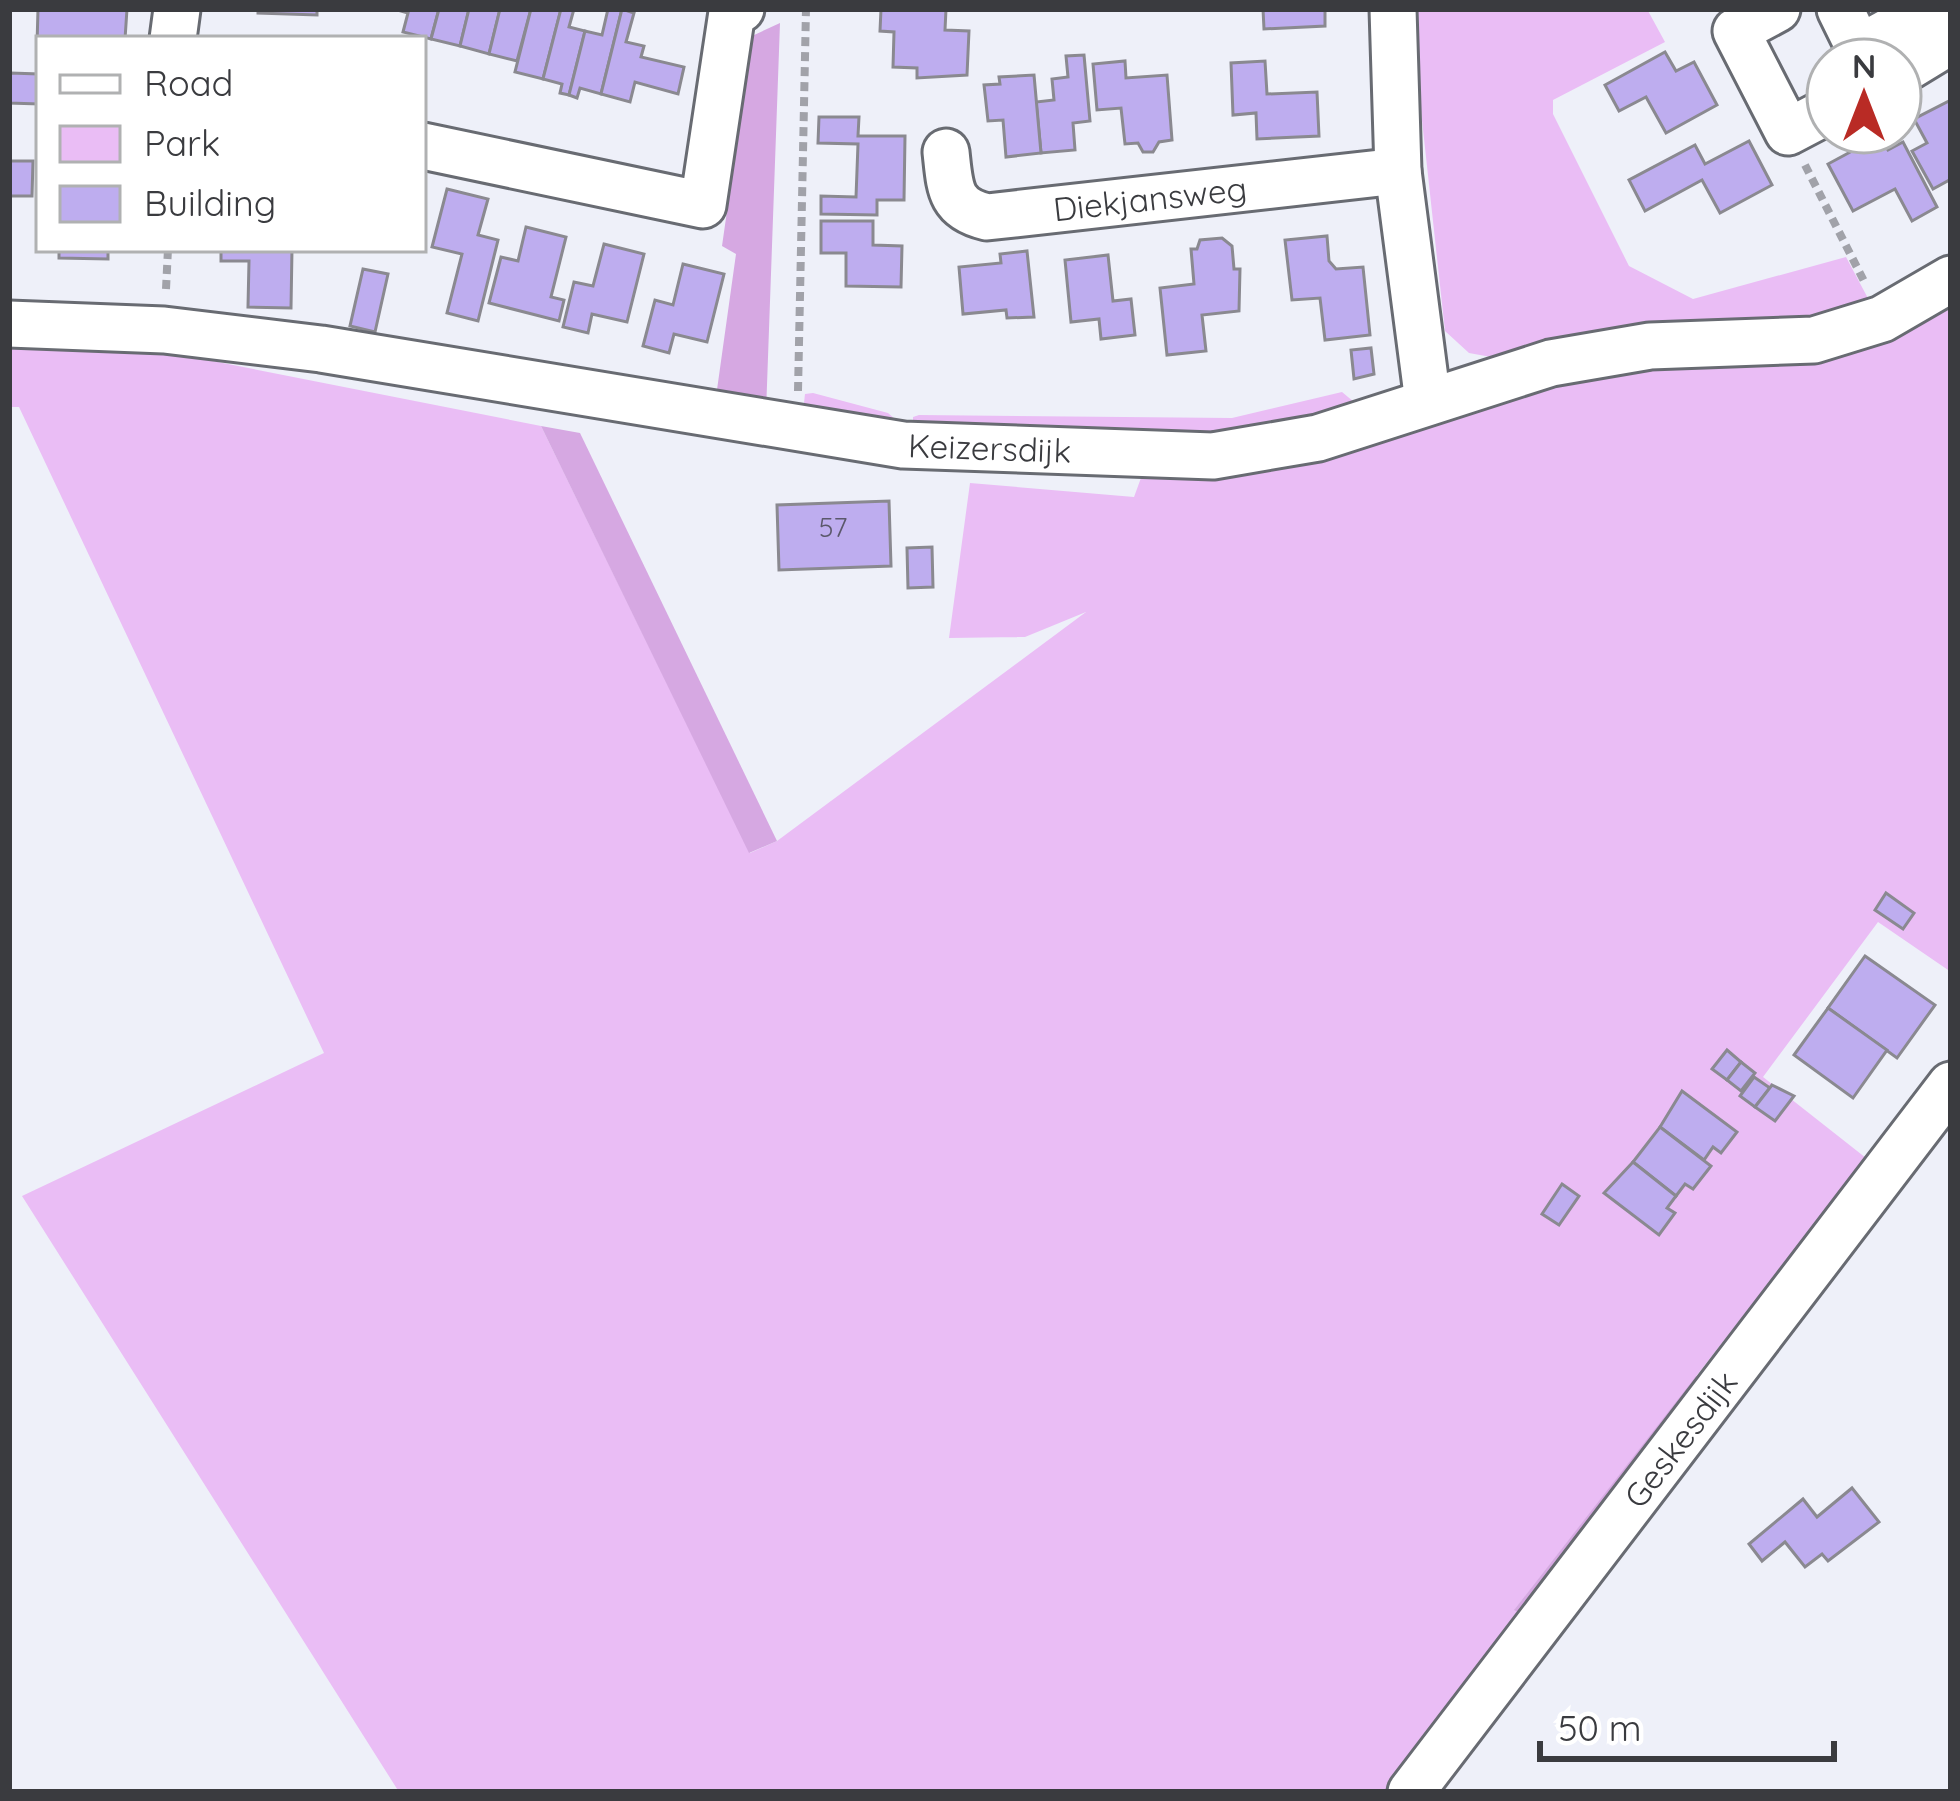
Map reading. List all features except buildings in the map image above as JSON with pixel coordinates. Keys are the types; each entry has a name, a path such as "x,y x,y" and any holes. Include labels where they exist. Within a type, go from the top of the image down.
{"street":[{"path":"426,147 703,205 732,12 741,9"},
{"path":"1393,9 1398,171 1428,402"},
{"path":"1778,9 1736,31 1788,132 1804,124"},
{"path":"1862,36 1930,9"},
{"path":"1924,57 1951,41"},
{"name":"Diekjansweg","path":"946,152 950,196 963,212 987,217 1398,171"},
{"name":"Keizersdijk","path":"9,324 164,330 321,350 928,448 1213,456 1318,438 1551,363 1650,346 1814,340 1882,319 1951,278"},
{"name":"Geskesdijk","path":"1411,1792 1951,1085"}],"path":[{"path":"798,386 806,9"},
{"path":"1788,132 1848,249"}],"green space":[{"path":"1418,9 1647,9 1665,42 1553,100 1553,114 1629,266 1693,299 1846,257 1871,304 1827,319 1502,359 1469,353 1445,331 1420,102"},
{"path":"1951,296 1951,972 1878,922 1763,1077 1866,1158 1515,1609 1531,1619 1401,1792 399,1792 22,1196 324,1053 19,407 9,407 9,337 167,352 541,426 750,853 777,841 1086,612 1025,637 949,638 970,483 1134,497 1145,467"},
{"path":"1342,392 1354,402 1357,414 1246,435 913,434 913,417 919,415 1232,418"},
{"path":"805,394 888,413 896,420 894,433 802,420"}],"shaded area":[{"path":"780,23 766,413 715,404 736,254 722,246 752,36"},
{"path":"541,426 580,433 777,841 749,853"},
{"path":"1696,1376 1707,1387 1531,1619 1514,1610"}]}
